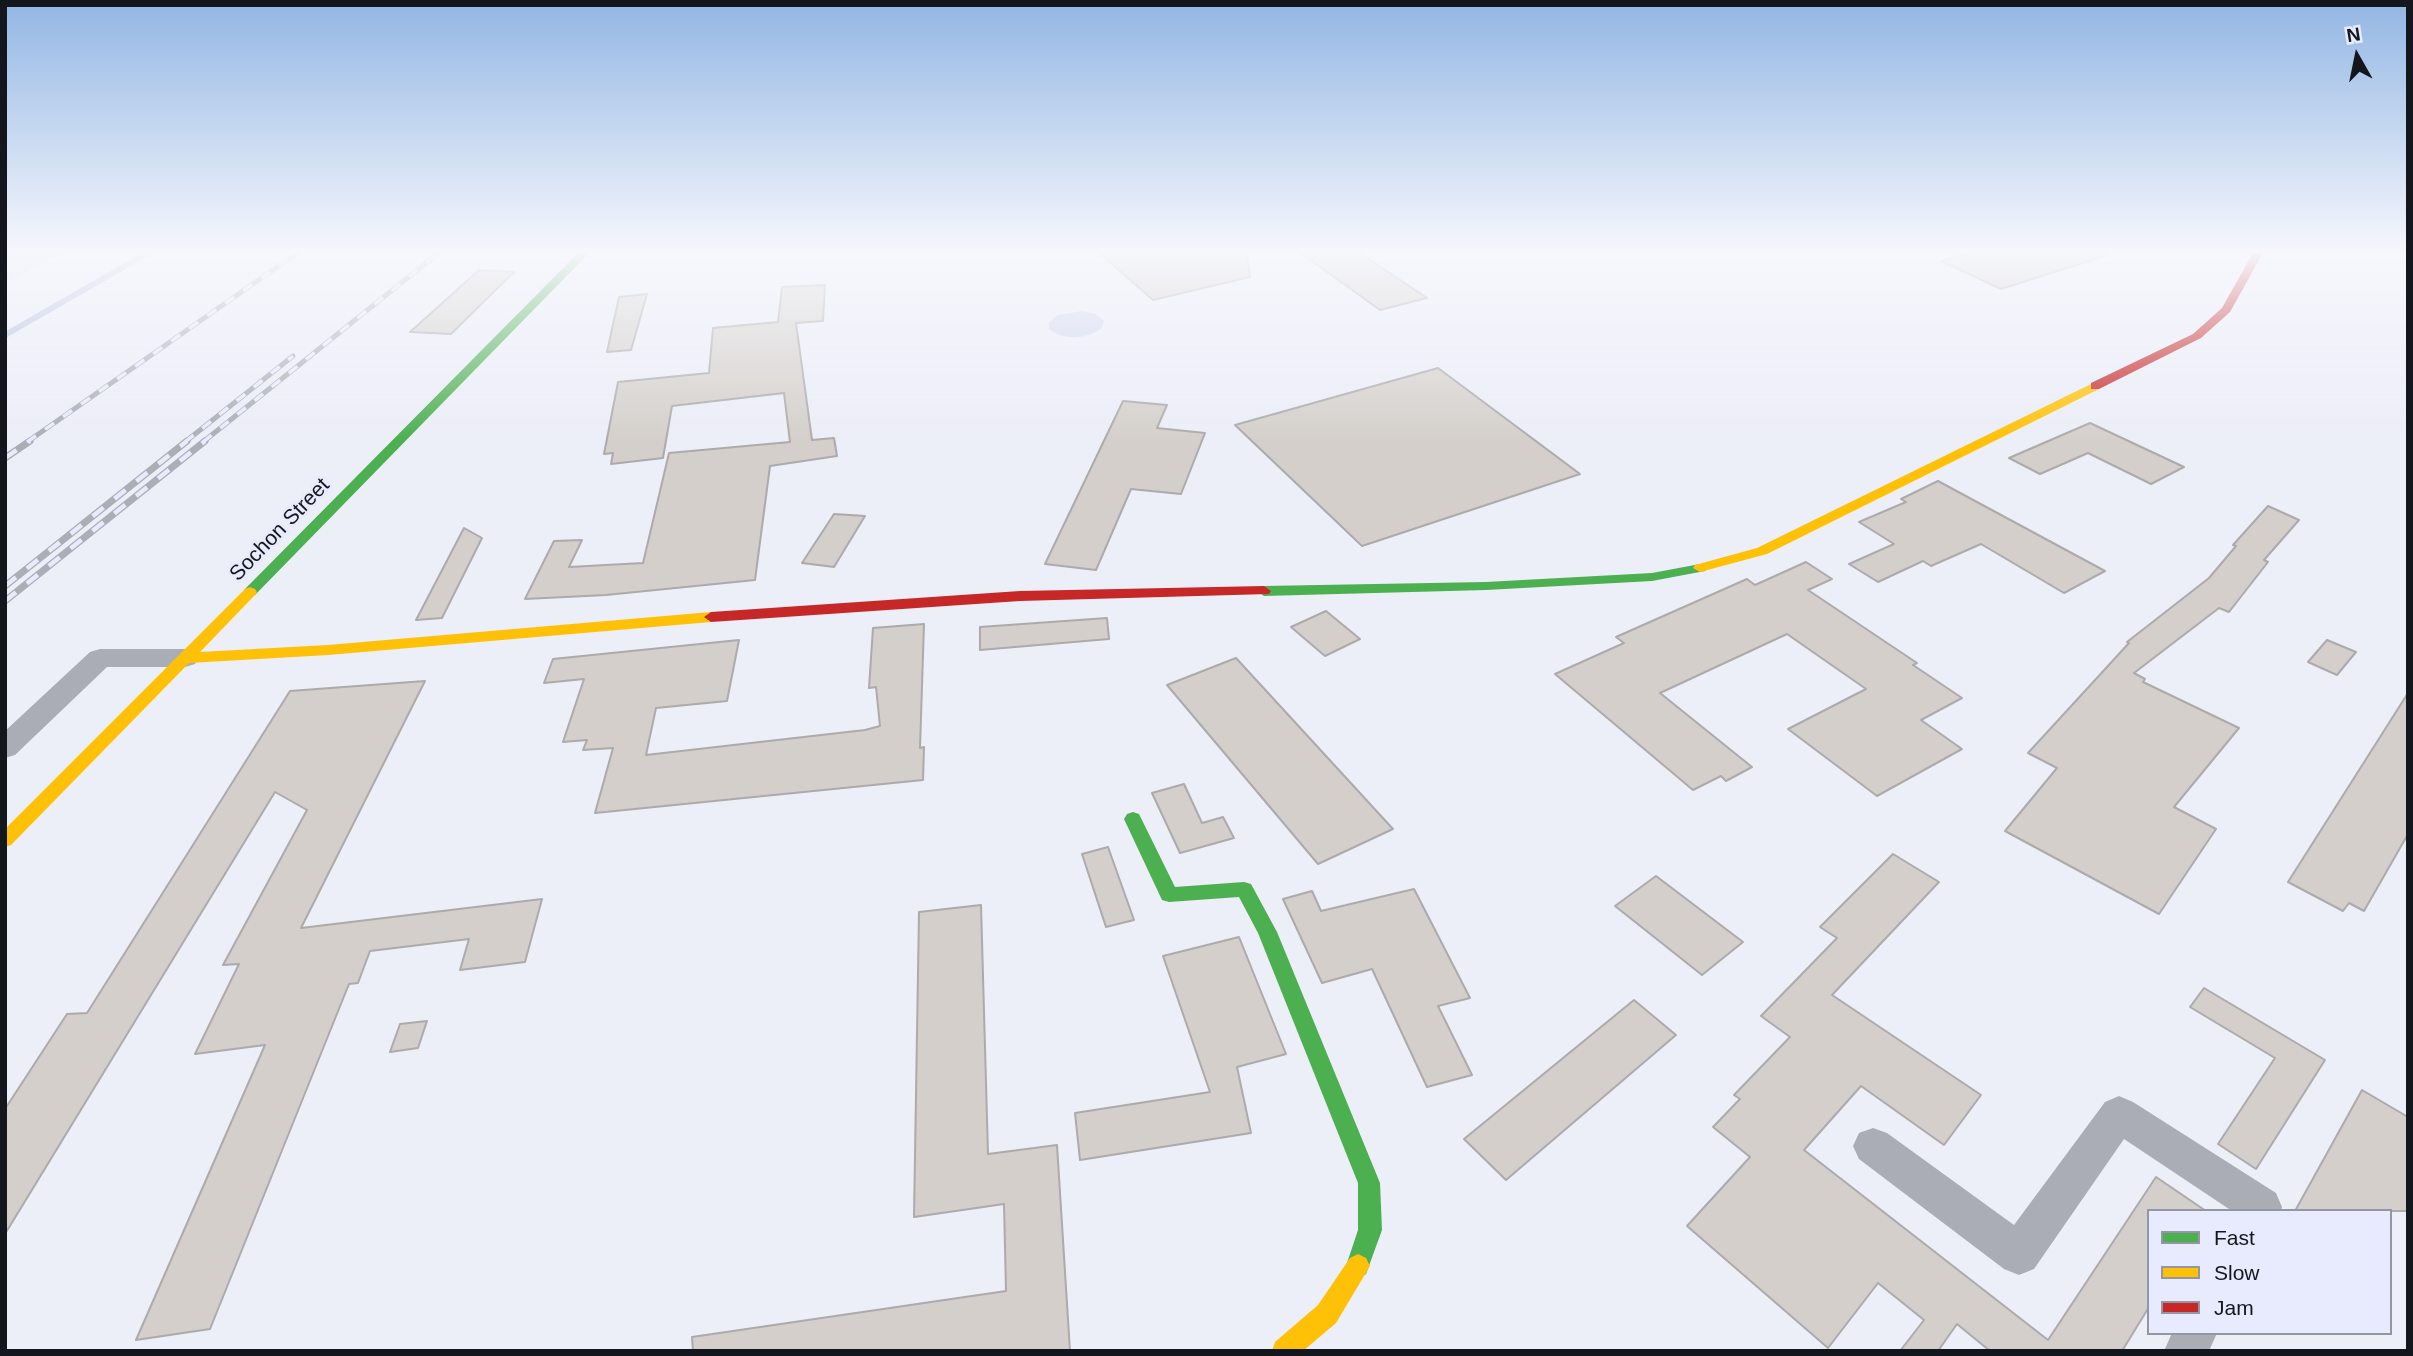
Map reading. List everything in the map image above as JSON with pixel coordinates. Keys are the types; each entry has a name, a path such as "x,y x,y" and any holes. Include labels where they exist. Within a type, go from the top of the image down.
{"street":[{"name":"Sochon Street","path":"5,840 524,314"},
{"path":"5,748 100,658 185,658 328,650 832,607 1020,596 1486,586 1652,577 1717,565 1762,551 2197,336 2221,314"},
{"path":"1133,819 1169,895 1244,888 1267,932 1369,1183 1370,1230 1355,1275 1327,1314 1284,1351"},
{"path":"1873,1146 2019,1254 2119,1114 2262,1207 2261,1209"},
{"path":"2186,1351 2194,1335"}],"shaded area":[{"path":"1096,314 1104,321 1102,328 1096,332 1068,337 1049,329 1049,322 1058,315"}],"building":[{"path":"430,314 471,314 451,334 410,332"},
{"path":"615,314 641,314 631,350 607,352"},
{"path":"779,314 823,314 823,321 796,323 812,440 834,438 837,456 770,466 755,580 606,595 525,599 554,541 582,540 569,567 643,563 669,453 790,442 784,393 672,406 663,458 611,464 613,453 604,454 618,382 709,373 713,328 778,322"},
{"path":"1438,368 1580,474 1362,546 1235,425"},
{"path":"1123,401 1167,405 1157,428 1205,433 1181,494 1131,489 1096,570 1045,564"},
{"path":"2090,423 2184,467 2151,484 2088,453 2040,474 2009,458"},
{"path":"1938,481 2105,571 2064,593 1981,544 1931,566 1923,561 1878,582 1849,564 1894,544 1859,522 1906,502 1901,499"},
{"path":"2268,506 2299,520 2264,560 2268,562 2229,612 2219,608 2134,673 2145,679 2143,682 2239,728 2174,807 2216,829 2159,914 2005,831 2057,768 2028,753 2129,643 2127,642 2209,578 2236,546 2233,545"},
{"path":"834,514 865,516 834,567 802,563"},
{"path":"464,528 482,538 442,618 416,620"},
{"path":"1806,562 1832,579 1808,590 1917,663 1913,665 1962,698 1921,720 1962,749 1877,796 1788,729 1866,689 1787,634 1660,693 1752,767 1726,781 1721,776 1693,790 1555,674 1624,643 1616,637 1747,579 1755,585"},
{"path":"1326,611 1360,639 1325,656 1291,627"},
{"path":"1107,618 1109,639 980,650 980,627"},
{"path":"924,624 920,748 924,747 923,780 595,813 613,748 583,750 587,740 563,742 584,679 544,683 553,659 739,640 727,701 656,708 646,755 865,730 880,726 876,687 869,688 873,628"},
{"path":"2327,640 2356,652 2337,675 2308,662"},
{"path":"1236,658 1393,829 1318,864 1167,685"},
{"path":"425,681 301,928 542,899 525,962 460,970 469,939 370,951 358,983 349,984 210,1329 136,1340 265,1045 195,1054 239,964 223,965 307,810 275,792 5,1234 5,1109 67,1014 87,1013 290,691"},
{"path":"2408,693 2408,834 2364,911 2349,903 2343,911 2288,882"},
{"path":"1184,784 1202,823 1223,817 1234,838 1180,853 1152,793"},
{"path":"1108,847 1134,920 1106,927 1082,854"},
{"path":"1893,854 1939,882 1832,995 1981,1095 1944,1145 1861,1086 1804,1150 2048,1340 2156,1177 2203,1209 2147,1209 2147,1310 2122,1351 1990,1351 1957,1324 1938,1351 1900,1351 1924,1320 1878,1283 1828,1348 1687,1226 1750,1157 1713,1127 1740,1099 1734,1095 1790,1037 1761,1016 1837,938 1820,927"},
{"path":"1656,876 1743,942 1702,975 1615,906"},
{"path":"1414,889 1470,998 1438,1006 1472,1075 1427,1087 1372,969 1322,983 1283,899 1312,891 1321,911"},
{"path":"981,905 988,1154 1057,1145 1070,1351 693,1351 692,1337 1006,1291 1004,1204 914,1217 919,912"},
{"path":"1239,937 1286,1054 1237,1067 1251,1133 1080,1160 1075,1113 1210,1092 1163,956"},
{"path":"2204,988 2325,1060 2256,1169 2218,1144 2275,1058 2190,1007"},
{"path":"1634,1000 1676,1035 1506,1180 1464,1139"},
{"path":"427,1021 418,1048 390,1052 400,1024"},
{"path":"2362,1090 2408,1117 2408,1211 2296,1209"}],"waterway":[{"path":"5,335 41,314"}],"railway":[{"path":"27,442 210,314"},
{"path":"203,442 362,314"},
{"path":"185,442 293,356"},
{"path":"5,458 30,441"},
{"path":"5,586 187,441"},
{"path":"5,601 205,441"}],"traffic: fast":[{"path":"250,592 524,314"},
{"path":"1264,591 1486,586 1652,577 1700,568"},
{"path":"1133,819 1169,895 1244,889 1267,932 1369,1183 1370,1230 1358,1266"}],"traffic: slow":[{"path":"1700,568 1762,551 2095,386"},
{"path":"5,840 250,592"},
{"path":"185,658 328,650 711,617"},
{"path":"1284,1351 1327,1314 1358,1266"}],"traffic: jam":[{"path":"2095,386 2197,336 2221,314"},
{"path":"711,617 1020,596 1264,591"}]}
